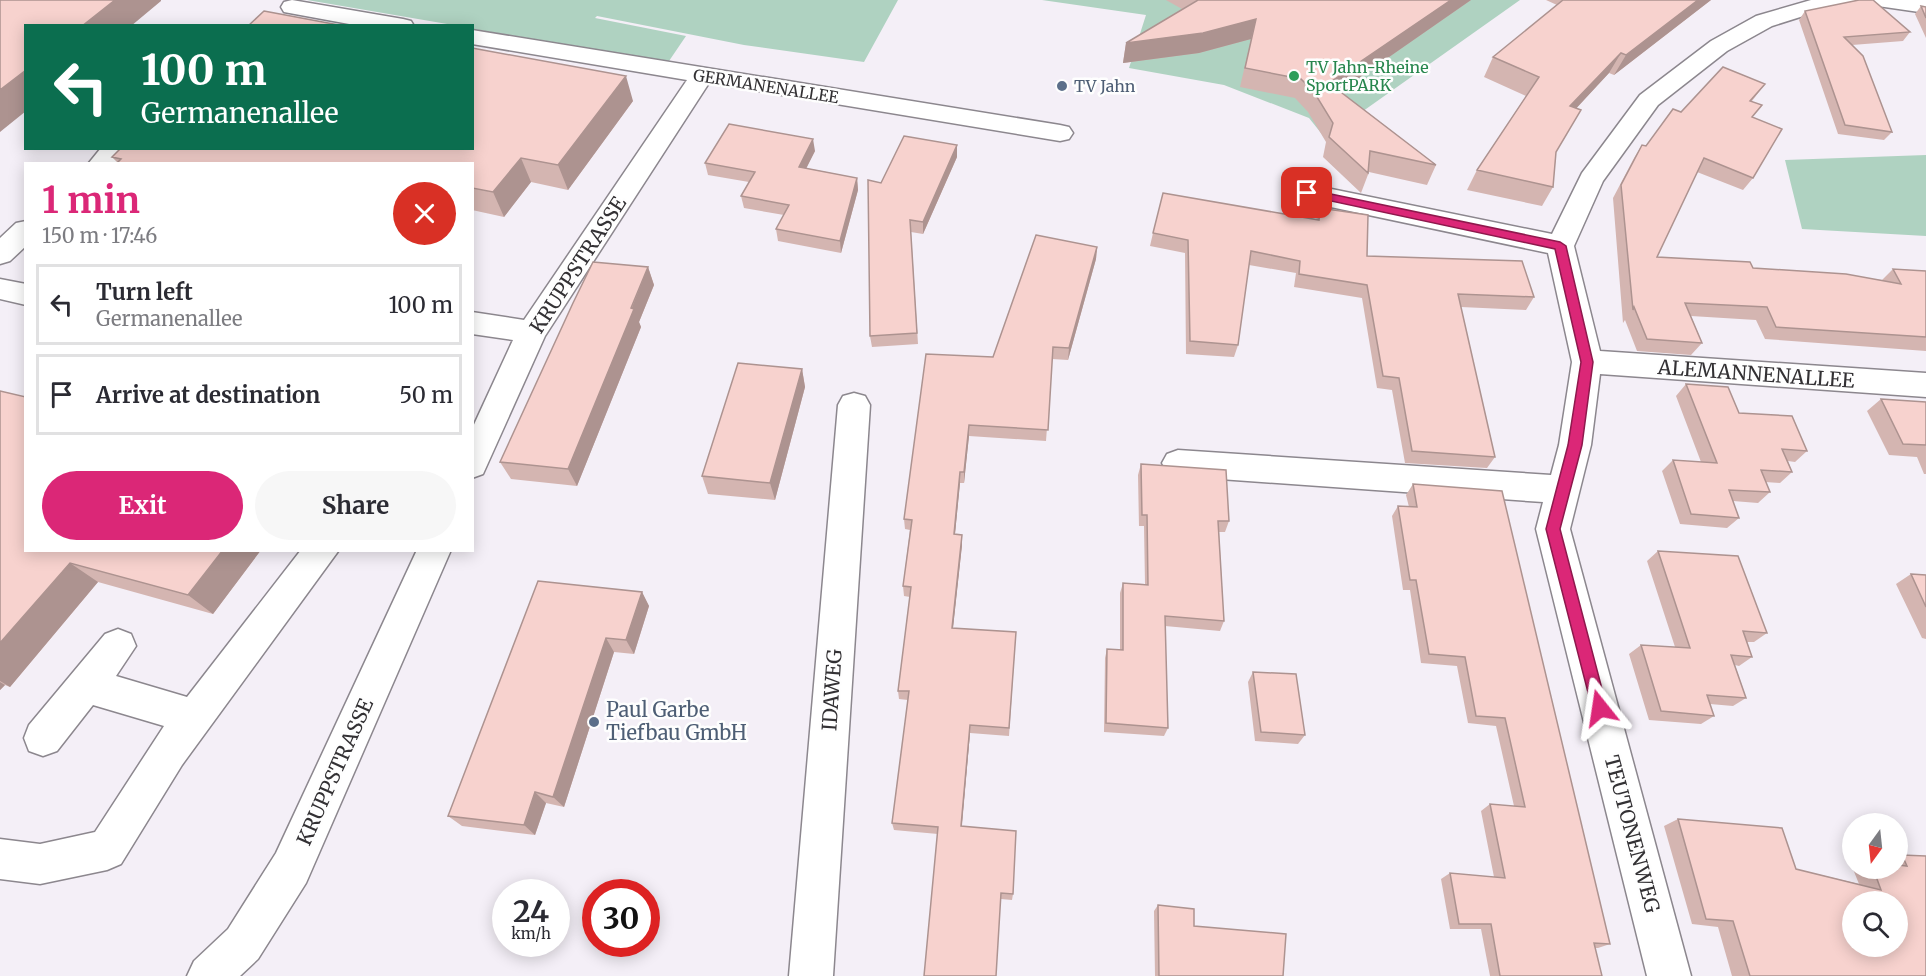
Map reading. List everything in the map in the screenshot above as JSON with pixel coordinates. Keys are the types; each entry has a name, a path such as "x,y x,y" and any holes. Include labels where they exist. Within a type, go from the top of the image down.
{"street":[{"path":"1307,193 1560,246 1591,179 1649,100 1719,46 1764,21 1810,7 1856,0"},
{"path":"1872,0 1926,6"},
{"path":"292,6 392,24"},
{"name":"GERMANENALLEE","path":"474,37 1060,133"},
{"name":"KRUPPSTRASSE","path":"474,461 532,332 702,76"},
{"path":"103,162 115,150"},
{"path":"0,254 24,232"},
{"name":"TEUTONENWEG","path":"1560,246 1587,362 1575,445 1553,529 1669,976"},
{"path":"0,289 24,295"},
{"path":"474,323 532,332"},
{"name":"ALEMANNENALLEE","path":"1587,362 1926,385"},
{"name":"IDAWEG","path":"811,976 854,405"},
{"path":"1178,463 1563,490"},
{"path":"0,859 40,864 107,850 168,752 320,552"},
{"name":"KRUPPSTRASSE","path":"209,976 243,944 291,868 433,552"},
{"path":"43,738 118,646"},
{"path":"86,685 195,717"}],"green space":[{"path":"307,0 898,0 864,62 744,45 597,16 595,18 686,36 669,61 474,29 474,24 447,24"},
{"name":"TV Jahn-Rheine SportPARK","path":"1042,0 1520,0 1325,138 1309,118 1224,85 1129,68 1146,15"},
{"path":"1926,155 1926,236 1802,229 1785,160"}],"building":[{"path":"0,0 115,0 85,24 24,24 24,72 0,90"},
{"path":"1198,0 1451,0 1329,83 1436,165 1370,151 1368,173 1329,137 1333,123 1314,92 1301,79 1245,68 1256,19 1203,33 1126,43"},
{"path":"1563,0 1698,0 1626,55 1621,53 1570,106 1581,110 1556,152 1553,187 1477,170 1539,77 1493,57"},
{"path":"1859,0 1873,0 1910,32 1844,37 1863,56 1892,132 1845,125 1805,11"},
{"path":"1921,6 1926,7 1926,18"},
{"path":"264,11 333,24 250,24"},
{"path":"474,48 626,76 558,165 521,158 493,192 474,188 474,162 118,162 121,159 112,157 119,150 474,150"},
{"path":"1723,67 1765,84 1750,101 1762,105 1752,117 1782,129 1753,178 1704,158 1657,257 1750,262 1753,268 1846,274 1901,284 1893,269 1926,271 1926,337 1776,327 1767,307 1685,303 1702,343 1647,339 1634,307 1633,310 1621,185 1642,145 1646,146 1673,109 1681,112"},
{"path":"729,124 813,139 799,167 857,178 840,241 776,229 789,205 741,196 755,172 705,163"},
{"path":"904,136 957,145 923,222 910,220 917,333 870,336 868,180 881,183"},
{"path":"1163,193 1319,220 1320,208 1368,215 1367,256 1522,261 1534,297 1458,294 1495,457 1412,451 1399,378 1383,376 1367,285 1299,274 1300,261 1251,251 1238,345 1190,341 1188,240 1153,233"},
{"path":"1036,235 1097,247 1069,348 1053,347 1048,430 969,425 964,472 960,472 954,534 962,535 952,628 1016,632 1009,728 970,725 961,826 1016,831 1013,894 1001,893 996,976 924,976 938,827 892,823 909,691 898,691 911,587 903,586 912,520 904,519 926,354 993,357"},
{"path":"593,262 648,267 631,308 634,309 568,469 500,462 573,303"},
{"path":"738,363 802,369 770,483 702,476"},
{"path":"1686,384 1728,387 1739,413 1792,416 1807,451 1782,449 1792,472 1761,470 1770,492 1729,490 1739,518 1691,514 1673,460 1717,463"},
{"path":"0,391 24,397 24,552 221,552 188,595 70,563 0,643"},
{"path":"1881,399 1926,402 1926,445 1903,444"},
{"path":"1141,464 1226,470 1229,521 1218,521 1224,621 1165,616 1168,728 1106,723 1107,649 1123,650 1123,583 1148,585 1147,515 1142,515"},
{"path":"1413,484 1502,491 1610,944 1594,943 1602,976 1500,976 1491,924 1459,924 1450,873 1505,878 1490,804 1525,807 1505,718 1476,716 1465,657 1429,654 1416,580 1410,580 1398,506 1417,507"},
{"path":"1658,551 1738,556 1767,633 1743,631 1752,657 1731,655 1746,698 1707,695 1714,716 1661,711 1641,645 1690,648"},
{"path":"1911,574 1926,575 1926,607"},
{"path":"538,581 642,592 626,640 606,638 553,797 535,792 524,825 448,816"},
{"path":"1253,672 1296,674 1305,735 1261,732"},
{"path":"1678,819 1782,828 1796,869 1881,890 1877,879 1908,879 1908,855 1926,856 1926,976 1750,976 1733,921 1706,919"},
{"path":"1158,905 1194,909 1194,926 1286,934 1283,976 1159,976"}],"place":[{"name":"TV Jahn-Rheine SportPARK","path":"1294,76"},
{"name":"TV Jahn","path":"1062,86"},
{"name":"Paul Garbe Tiefbau GmbH","path":"594,722"}],"route":[{"path":"1307,193 1560,246 1587,362 1575,445 1553,529 1600,708"}]}
